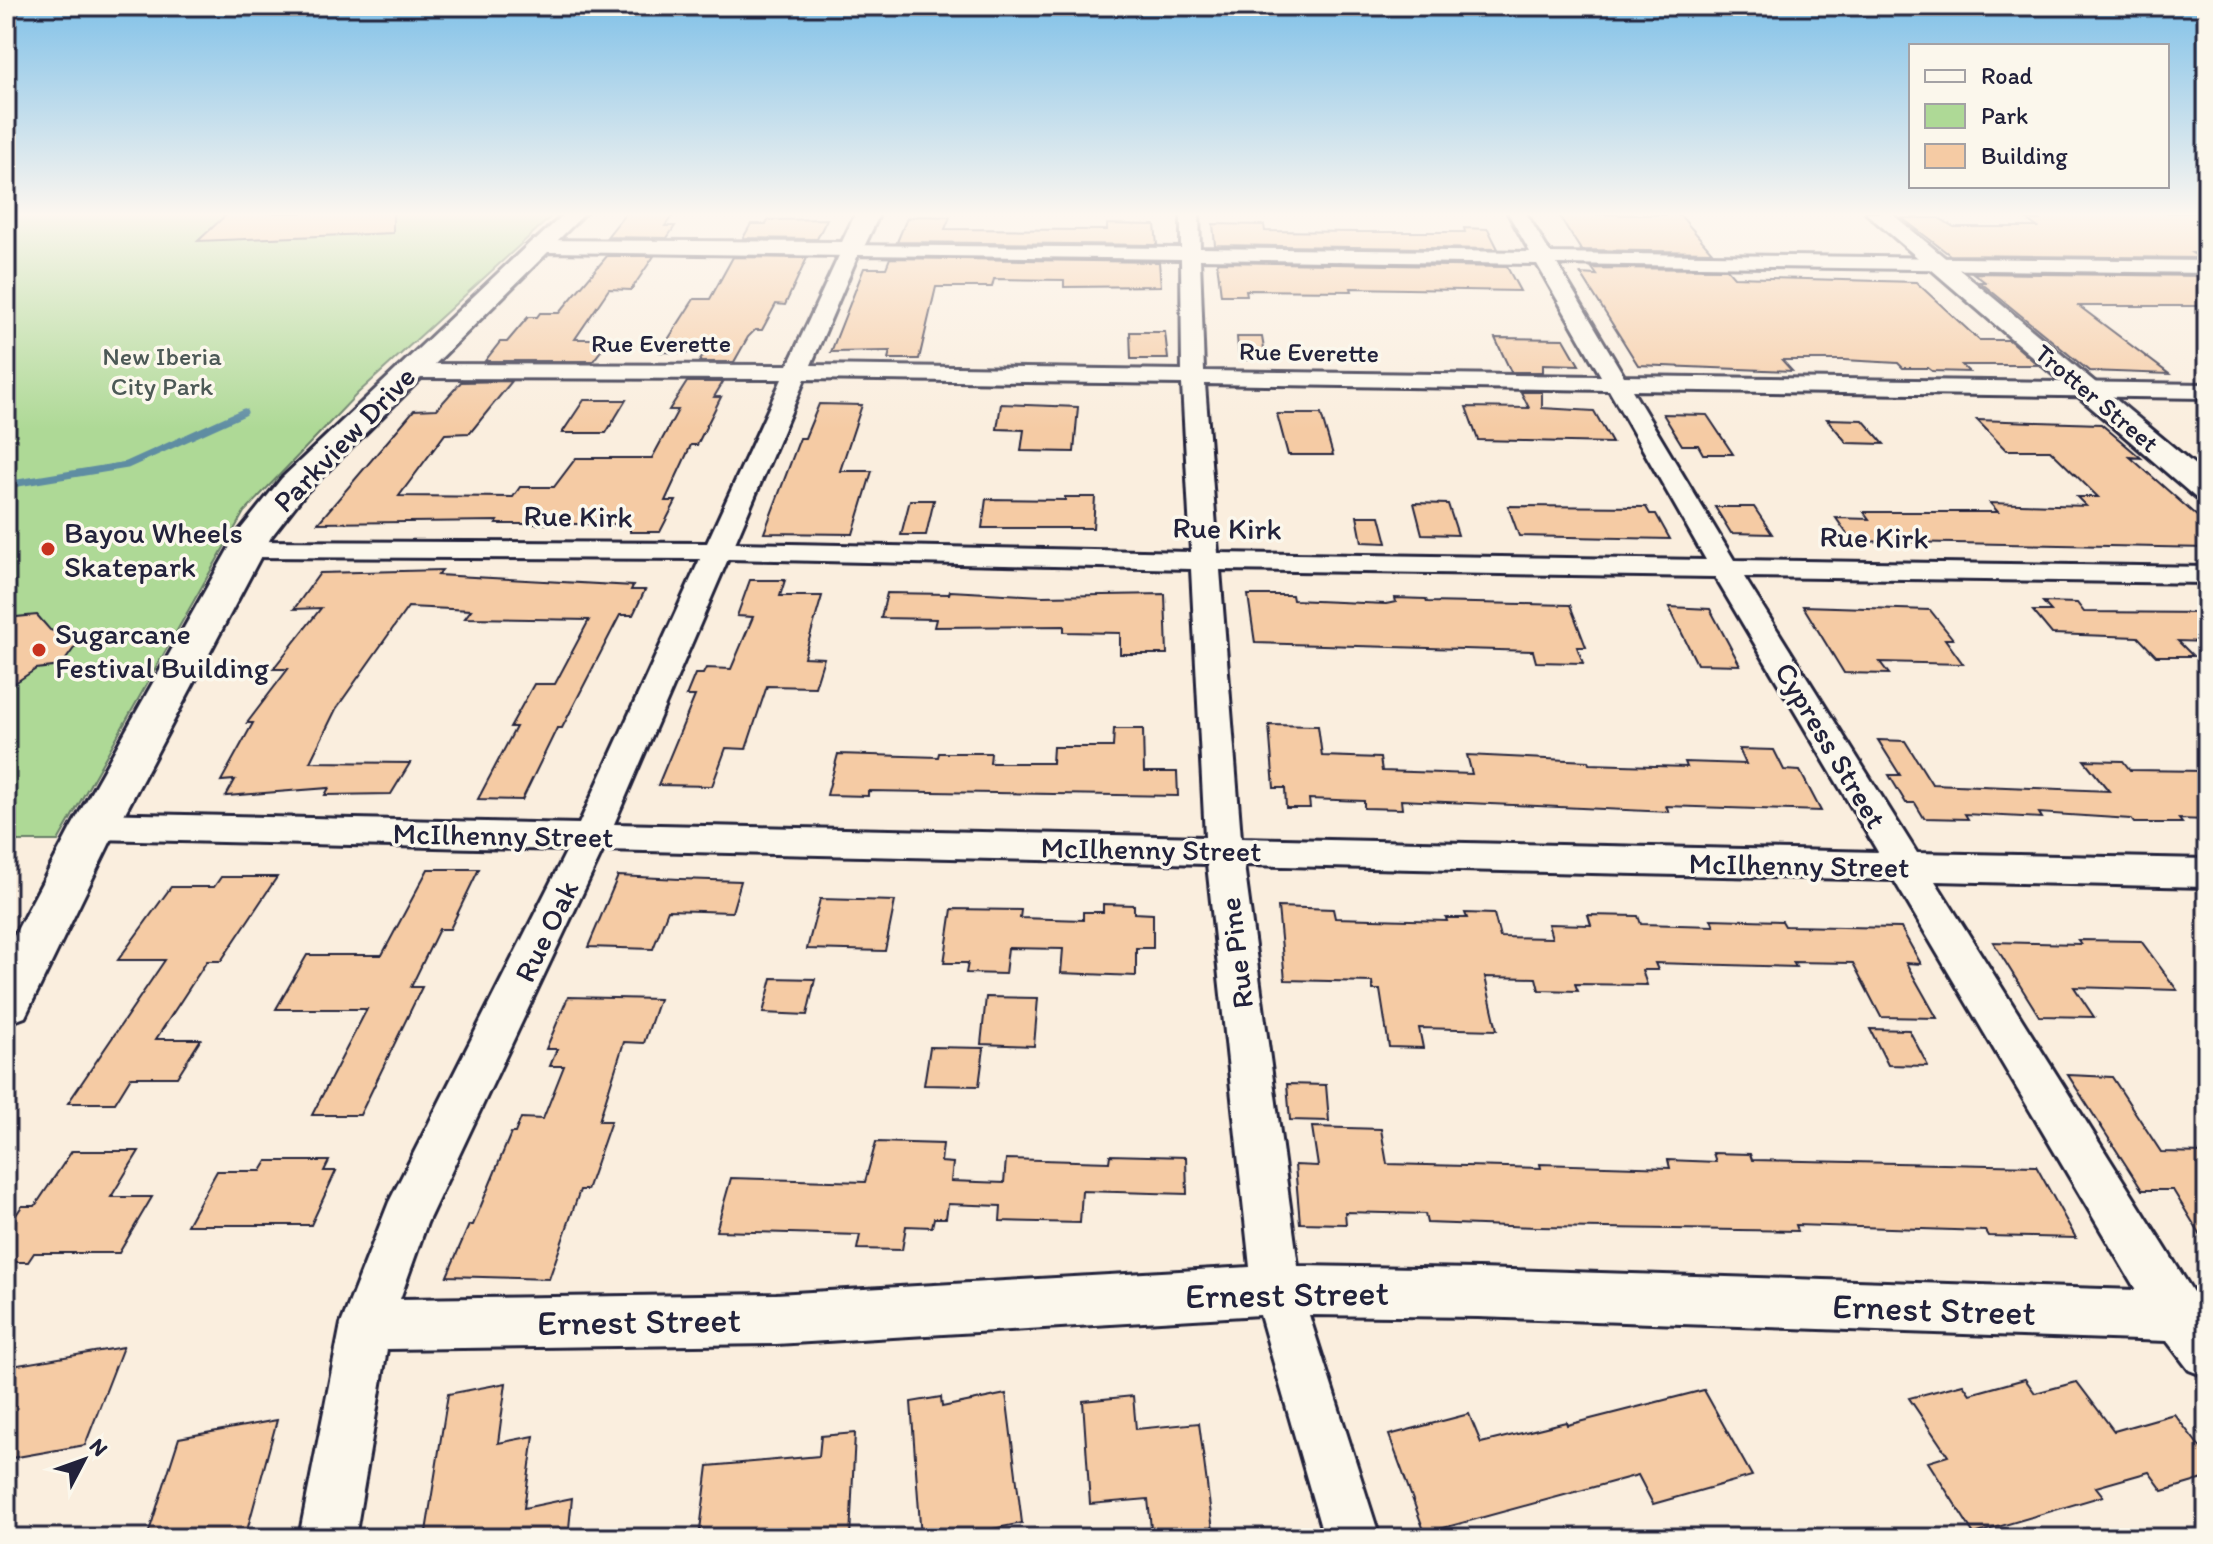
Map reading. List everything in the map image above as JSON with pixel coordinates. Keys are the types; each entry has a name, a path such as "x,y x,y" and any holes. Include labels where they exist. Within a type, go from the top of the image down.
{"main road":[{"name":"Parkview Drive","path":"6,1002 95,826 245,549 294,485 500,285"}],"street":[{"name":"Rue Oak","path":"327,1538 366,1324 406,1218 591,837 835,285"},
{"name":"Rue Pine","path":"1190,285 1193,379 1224,850 1277,1290 1352,1538"},
{"name":"Cypress Street","path":"1560,285 1725,569 1905,868 2198,1329"},
{"name":"Trotter Street","path":"1963,285 2207,491"},
{"name":"Rue Everette","path":"410,371 796,372 2207,391"},
{"name":"Rue Kirk","path":"245,549 718,551 2207,575"},
{"name":"McIlhenny Street","path":"95,826 2207,873"},
{"name":"Ernest Street","path":"366,1324 776,1319 1277,1290 1494,1293 2198,1329"}],"green space":[{"name":"New Iberia City Park","path":"6,285 476,285 358,393 244,512 58,841 6,841"}],"building":[{"path":"583,285 634,285 631,290 609,289 575,339 610,339 593,361 485,361 500,342 507,342 528,317 537,317 540,313 559,313"},
{"path":"718,285 794,285 785,305 776,304 762,330 755,330 748,337 734,362 699,362 705,353 660,352 694,299 710,299"},
{"path":"857,285 992,285 936,287 919,359 888,359 890,351 831,352"},
{"path":"1064,285 1161,286 1064,287"},
{"path":"1220,285 1517,285 1520,291 1351,288 1352,291 1246,290 1247,295 1221,295"},
{"path":"1588,285 1919,285 1979,340 2009,340 2038,365 1962,365 1969,372 1932,371 1928,368 1903,368 1898,363 1844,360 1782,360 1792,371 1638,365"},
{"path":"1984,285 2207,285 2207,306 2079,306 2169,374 2089,371"},
{"path":"1130,332 1165,332 1168,359 1131,359"},
{"path":"1237,337 1262,337 1266,360 1239,360"},
{"path":"1495,338 1564,339 1579,365 1543,364 1543,372 1511,372"},
{"path":"512,381 470,433 445,434 399,496 513,497 520,487 554,487 576,458 652,458 678,410 669,410 687,382 723,382 714,397 721,397 697,445 691,445 665,501 676,501 660,532 630,532 630,524 496,524 498,521 318,523 414,410 437,409 461,382"},
{"path":"1521,392 1542,392 1542,408 1594,411 1612,443 1478,440 1466,407 1529,408"},
{"path":"584,400 626,400 606,433 562,433"},
{"path":"819,404 862,405 840,471 872,471 853,534 764,533 800,438 805,438"},
{"path":"1001,404 1078,407 1074,452 1021,451 1024,430 997,429"},
{"path":"1277,414 1321,414 1333,455 1288,455"},
{"path":"1663,414 1707,415 1733,454 1703,454 1698,445 1682,445"},
{"path":"1827,419 1863,420 1884,444 1847,443"},
{"path":"1977,420 2101,424 2141,458 2130,457 2207,525 2207,548 1852,541 1836,518 1869,519 1864,512 1998,512 1990,503 2086,506 2077,497 2098,497 2050,450 2006,450"},
{"path":"1065,497 1095,497 1093,528 982,528 986,499 1065,500"},
{"path":"910,500 934,500 926,535 901,535"},
{"path":"1414,503 1448,504 1458,535 1422,534"},
{"path":"1508,506 1646,507 1650,514 1656,514 1670,539 1519,536"},
{"path":"1715,507 1754,507 1772,534 1731,533"},
{"path":"1357,516 1380,516 1387,543 1362,542"},
{"path":"442,570 438,575 633,586 631,590 645,590 633,615 620,615 562,728 557,728 522,800 478,799 516,727 510,727 534,684 555,684 589,620 465,618 471,610 408,607 336,709 310,762 410,763 391,794 325,795 329,788 226,796 235,780 221,781 253,723 247,723 288,669 273,669 321,608 294,609 320,573"},
{"path":"750,580 785,580 780,596 822,596 804,657 824,658 815,687 767,686 746,749 726,748 712,786 658,785 695,696 686,696 695,674 703,674 706,668 731,669 753,617 737,616"},
{"path":"950,591 1042,596 1165,594 1167,654 1120,654 1120,633 1064,632 1064,626 934,627 936,619 881,618 887,593 949,594"},
{"path":"1248,595 1292,595 1293,600 1386,604 1396,602 1395,598 1426,599 1427,602 1570,605 1586,647 1577,647 1583,663 1536,662 1533,651 1255,643"},
{"path":"2043,602 2077,603 2084,612 2207,613 2207,642 2178,641 2193,656 2156,656 2138,637 2052,634 2033,611 2051,611"},
{"path":"1803,606 1930,610 1953,639 1945,639 1963,664 1880,662 1889,674 1844,673"},
{"path":"1669,607 1710,609 1740,665 1697,664"},
{"name":"Sugarcane Festival Building","path":"37,615 50,630 62,634 87,630 61,666 36,669 6,689 6,618"},
{"path":"1269,725 1318,726 1322,756 1380,758 1382,771 1472,774 1467,755 1588,761 1589,764 1687,767 1685,762 1746,764 1739,749 1774,750 1784,770 1800,771 1821,811 1666,806 1669,812 1401,800 1402,809 1364,808 1364,801 1309,799 1310,808 1286,808 1285,788 1274,788"},
{"path":"1114,729 1143,729 1144,772 1177,772 1178,796 868,791 868,796 827,795 838,754 938,757 939,753 991,753 990,763 1052,763 1053,747 1113,747"},
{"path":"1878,740 1905,741 1932,784 2109,791 2084,760 2123,761 2130,770 2207,771 2207,820 2134,823 2131,819 2039,813 2042,818 1965,814 1968,819 1924,818 1915,803 1906,803 1889,775 1900,775"},
{"path":"428,869 479,869 450,929 439,929 411,987 422,987 360,1115 312,1115 367,1009 276,1009 307,955 382,955"},
{"path":"618,876 741,881 732,912 668,910 653,949 588,947"},
{"path":"221,877 277,877 221,961 207,961 156,1039 201,1039 177,1077 131,1077 115,1103 68,1103 165,960 118,960 171,887 214,887"},
{"path":"820,899 895,901 885,951 807,949"},
{"path":"1103,904 1134,905 1134,913 1153,914 1153,948 1136,948 1136,976 1061,973 1063,949 1008,948 1005,974 966,973 968,963 944,963 952,909 1021,910 1020,918 1083,920 1083,912 1103,912"},
{"path":"1278,907 1333,909 1335,918 1447,921 1446,918 1467,918 1465,913 1494,914 1500,937 1552,938 1548,924 1591,925 1588,915 1638,916 1641,924 1714,926 1711,919 1782,921 1785,926 1901,928 1921,964 1906,963 1937,1018 1881,1017 1853,963 1793,962 1796,967 1655,963 1658,970 1642,970 1647,985 1575,984 1578,991 1539,990 1536,978 1485,977 1497,1030 1419,1028 1423,1048 1389,1047 1380,990 1373,990 1372,982 1285,980"},
{"path":"2078,940 2141,941 2177,990 2074,987 2094,1017 2039,1016 1993,942 2081,944"},
{"path":"772,978 815,979 807,1015 763,1013"},
{"path":"568,997 659,999 644,1043 624,1042 599,1121 611,1121 587,1190 580,1190 549,1279 447,1276 469,1225 473,1225 511,1133 515,1133 521,1118 543,1119 564,1066 550,1066 557,1049 546,1049"},
{"path":"986,997 1038,998 1034,1046 981,1044"},
{"path":"1870,1029 1909,1030 1928,1066 1888,1065"},
{"path":"930,1047 984,1048 979,1086 924,1085"},
{"path":"2068,1075 2112,1077 2161,1152 2207,1153 2207,1246 2173,1190 2142,1190"},
{"path":"1287,1084 1326,1085 1329,1121 1290,1120"},
{"path":"1312,1127 1381,1129 1387,1164 1670,1168 1668,1160 1716,1162 1713,1153 1750,1154 1752,1160 2036,1166 2076,1238 1988,1236 1985,1231 1796,1225 1798,1231 1537,1227 1427,1223 1425,1214 1345,1212 1346,1224 1300,1223 1295,1165 1318,1166"},
{"path":"876,1142 943,1144 941,1162 953,1163 951,1181 1004,1183 1006,1159 1109,1162 1110,1155 1186,1157 1187,1194 1082,1191 1080,1223 1000,1221 1001,1206 948,1204 946,1218 934,1218 932,1227 906,1226 902,1250 857,1249 860,1235 716,1231 731,1178 865,1182"},
{"path":"72,1151 139,1151 111,1197 152,1197 119,1253 34,1253 28,1262 6,1262 6,1230 22,1206 35,1206"},
{"path":"267,1161 329,1161 324,1171 336,1171 311,1225 187,1225 217,1171 261,1171"},
{"path":"123,1347 85,1445 6,1459 6,1367"},
{"path":"2025,1379 2035,1393 2077,1382 2114,1431 2174,1414 2207,1456 2207,1478 2163,1491 2149,1472 2096,1487 2103,1496 1974,1534 1928,1462 1948,1456 1909,1398 1963,1384 1970,1394"},
{"path":"506,1383 498,1443 534,1436 524,1508 572,1498 568,1538 425,1538 448,1394"},
{"path":"1704,1390 1752,1476 1653,1504 1638,1475 1425,1533 1389,1435 1469,1414 1481,1443"},
{"path":"1006,1394 1022,1523 949,1538 921,1538 911,1402 941,1397 942,1407"},
{"path":"1133,1396 1136,1429 1199,1423 1214,1538 1152,1538 1148,1499 1090,1504 1083,1401"},
{"path":"277,1420 245,1538 147,1538 179,1438"},
{"path":"855,1433 850,1538 699,1538 708,1466 819,1456 821,1436"}],"waterway":[{"path":"6,485 127,465 244,412"}],"place":[{"name":"Bayou Wheels Skatepark","path":"48,549"},
{"name":"Sugarcane Festival Building","path":"39,650"}]}
